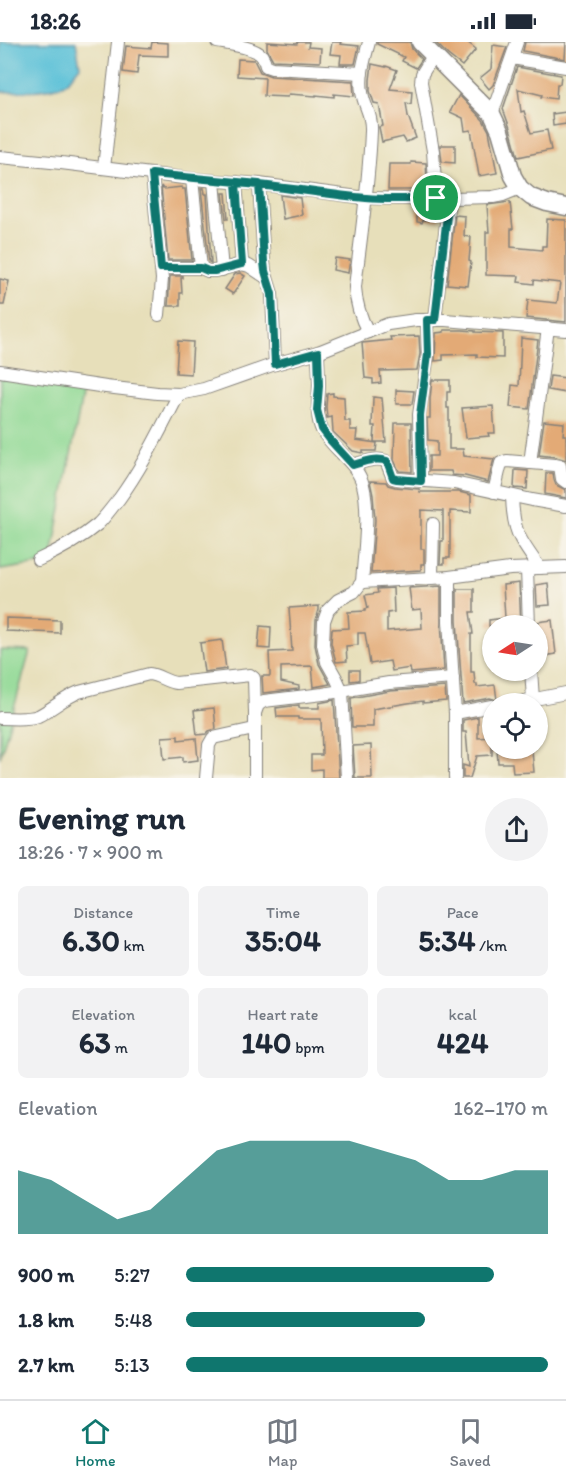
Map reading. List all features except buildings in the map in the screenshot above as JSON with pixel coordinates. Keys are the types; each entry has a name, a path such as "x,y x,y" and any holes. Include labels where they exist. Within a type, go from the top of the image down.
{"highway":[{"path":"420,42 492,114 500,132 513,176 520,188 531,197 566,207"}],"street":[{"path":"104,168 118,42"},
{"path":"217,42 256,52 263,57 266,66 272,69 362,73"},
{"path":"368,332 360,316 355,287 366,198 371,121 362,93 362,73 369,42"},
{"path":"492,114 517,42"},
{"path":"421,481 420,415 428,354 442,198 421,82 422,74 433,56"},
{"path":"512,58 566,67"},
{"path":"0,157 192,179 259,184 366,198 493,197 520,188"},
{"path":"152,174 162,288 159,315"},
{"path":"192,179 201,268"},
{"path":"214,181 222,270"},
{"path":"236,183 242,264"},
{"path":"259,184 264,262 272,294 275,364"},
{"path":"161,268 201,268 208,271 222,270 242,264 267,278"},
{"path":"0,371 106,387 179,394 204,389 275,364 318,352 388,324 431,320 566,330"},
{"path":"530,463 548,328"},
{"path":"318,352 317,410 322,429 353,465 363,483 366,501 362,582 354,592 338,600 328,610 324,621 323,644 327,662 342,692 347,778"},
{"path":"38,560 63,549 79,538 111,509 143,463 179,394"},
{"path":"353,465 381,459 387,461 393,478 454,483 566,506"},
{"path":"494,492 501,463 507,462 560,466 562,479 566,482"},
{"path":"512,496 516,531 533,568 531,615"},
{"path":"432,578 434,524"},
{"path":"362,582 566,567"},
{"path":"449,577 448,621 455,713 455,778"},
{"path":"0,718 37,716 79,692 149,674 172,683 250,675 254,678 255,778"},
{"path":"255,713 258,705 264,701 342,692 389,683 453,678"},
{"path":"548,696 566,693"},
{"path":"455,713 482,708"},
{"path":"206,778 209,746 213,738 254,729"}],"green space":[{"path":"0,377 83,390 51,562 0,570"},
{"path":"0,650 30,651 0,758"}],"water":[{"path":"0,42 76,42 80,66 68,81 58,86 33,91 0,92"}],"route":[{"path":"436,198 366,198 259,184 236,183 242,264 215,271 201,268 161,268 152,174 259,184 265,271 272,294 275,364 318,352 317,410 322,429 331,441 353,465 381,459 387,461 393,478 421,481 420,403 428,354 427,320 435,320 449,198 436,198"}]}
